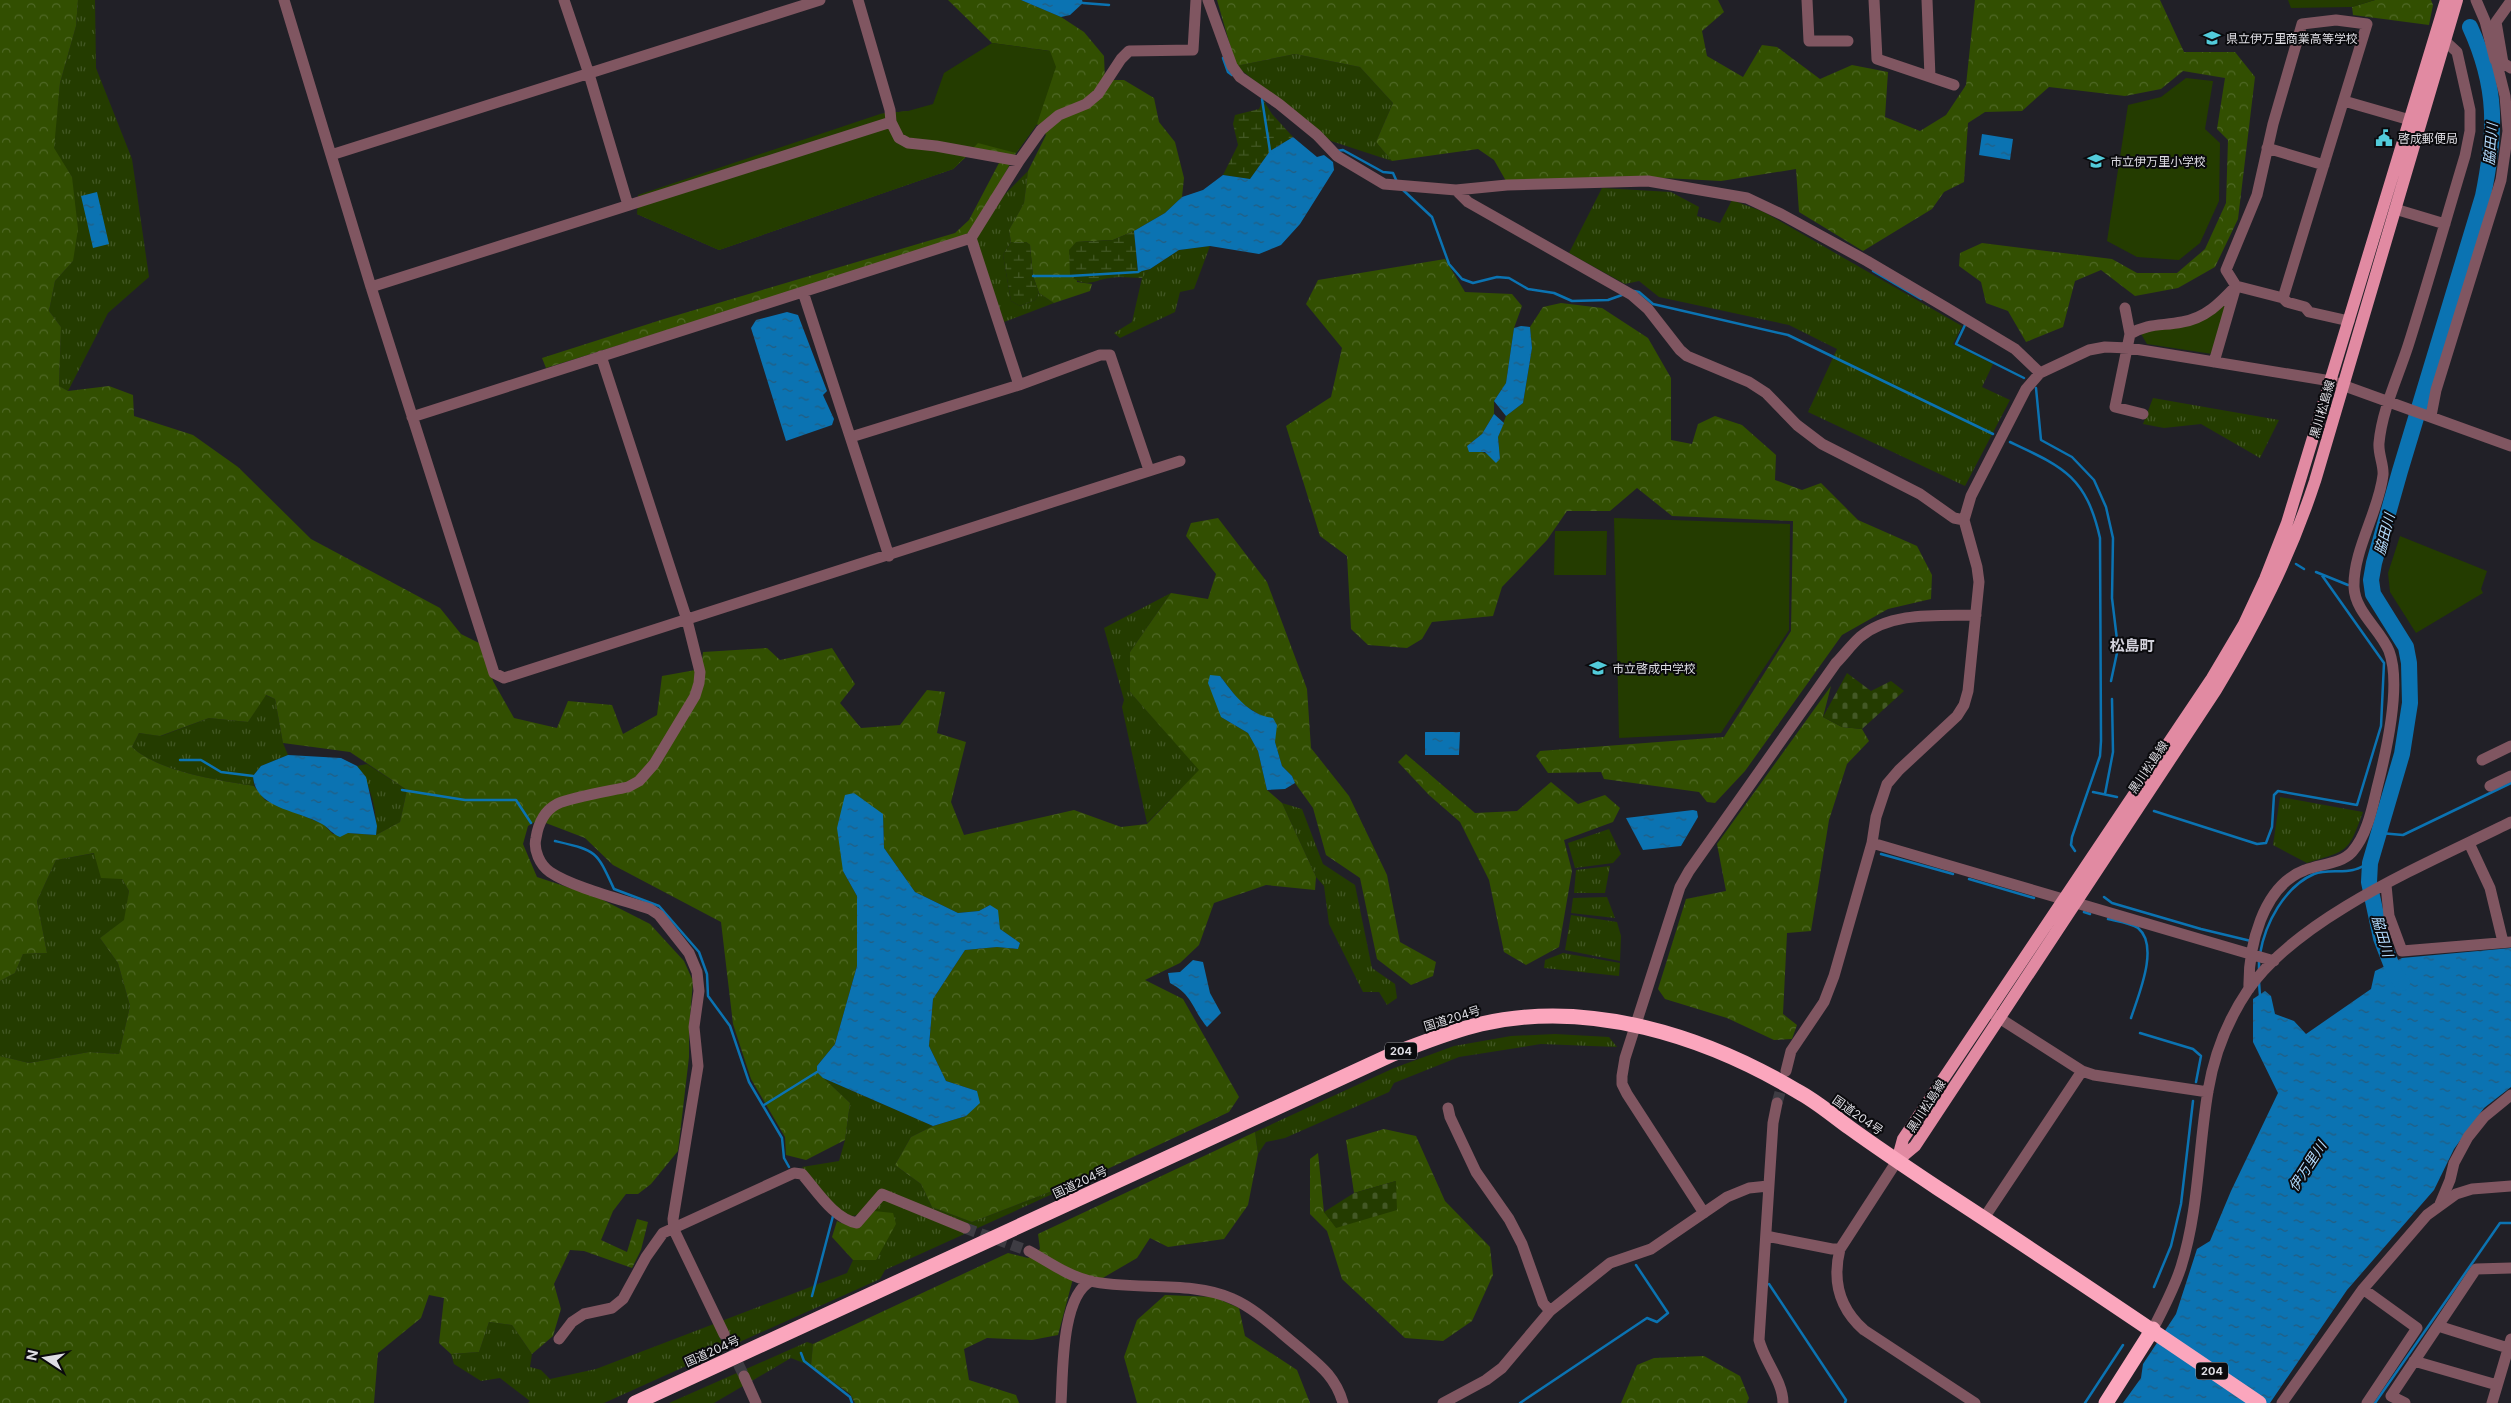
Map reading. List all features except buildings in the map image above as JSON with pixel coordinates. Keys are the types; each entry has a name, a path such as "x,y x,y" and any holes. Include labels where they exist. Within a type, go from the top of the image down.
{"highway":[{"name":"国道204号","path":"635,1403 1250,1118 1422,1042 1482,1024 1537,1016 1592,1018 1638,1025 1725,1055 1774,1078 1800,1092 1897,1161 2153,1329"},
{"name":"204","path":"2153,1329 2259,1403"},
{"path":"2106,1403 2153,1329"}],"main road":[{"name":"黒川松島線","path":"2070,900 2216,690 2268,599 2298,534 2395,209 2446,0"},
{"name":"黒川松島線","path":"1897,1161 1903,1139 1994,1014 2070,900 2212,678 2244,624 2287,523 2349,321 2415,121 2445,41 2457,0"}],"street":[{"path":"284,0 370,286 494,673 504,678 889,556 1149,470 1180,462"},
{"path":"564,0 589,74 628,205"},
{"path":"331,155 820,0"},
{"path":"858,0 891,122 899,138 908,144 936,146 1019,161"},
{"path":"412,417 971,238 1019,161 1041,130 1059,115 1086,104 1098,94 1121,59 1129,51 1192,50 1196,0"},
{"path":"1208,0 1232,66 1240,77 1279,104 1317,135 1335,153 1384,184 1456,190 1507,185 1648,181 1747,198 1781,214 1922,293 2014,349 2040,373"},
{"path":"1807,0 1809,41 1848,41"},
{"path":"1874,0 1877,59 1954,84"},
{"path":"1927,0 1930,77"},
{"path":"2476,0 2504,65"},
{"path":"2431,416 2436,390 2506,181 2510,132 2505,96 2504,65 2496,22 2511,1"},
{"path":"2283,298 2368,24 2336,20 2302,24 2267,148 2257,195 2226,270 2236,286 2283,298 2287,302 2304,307 2309,312 2349,321"},
{"path":"2250,989 2252,953 2256,934 2268,904 2283,884 2302,870 2342,859 2351,853 2361,839 2370,816 2386,754 2393,697 2391,661 2388,650 2360,605 2354,588 2356,571 2383,474 2378,444 2389,400 2408,347 2445,224 2470,131 2470,110 2464,76 2457,52 2445,41"},
{"path":"2344,101 2415,121"},
{"path":"370,286 891,122"},
{"path":"2267,148 2324,164"},
{"path":"1456,190 1468,202 1628,292 1648,309 1680,350 1687,356 1749,382 1766,393 1797,425 1822,444 1920,494 1954,518 1964,520"},
{"path":"2395,209 2445,224"},
{"path":"971,238 1019,385"},
{"path":"2130,334 2143,326 2184,322 2203,316 2217,306 2236,286"},
{"path":"2214,362 2236,286"},
{"path":"803,292 889,556"},
{"path":"2124,308 2130,334 2129,348 2115,407 2143,414"},
{"path":"1786,1071 1791,1051 1824,1002 1834,976 1872,842 1876,817 1888,784 1899,770 1957,716 1964,705 1968,691 1979,582 1977,567 1964,520 1971,496 2022,397 2040,373 2089,350 2105,347 2129,348 2344,384 2511,446"},
{"path":"851,436 1019,385 1100,355 1110,355 1149,470"},
{"path":"601,356 687,620 700,672 699,683 695,696 654,764 638,781 628,787 557,804 545,815 538,828 535,843 538,858 549,871 566,880 650,909 659,915 689,953 697,972 699,991 694,1028 698,1066 673,1219 674,1230 724,1334"},
{"path":"1704,1213 1622,1084 1625,1058 1638,1025 1680,887 1689,871 1836,663 1860,637 1893,620 1920,616 1976,615"},
{"path":"2482,760 2511,746"},
{"path":"2490,786 2511,776"},
{"path":"2153,1329 2181,1268 2187,1242 2193,1214 2208,1092 2215,1058 2223,1036 2250,989 2274,961 2322,922 2386,885 2511,822"},
{"path":"1872,842 2274,961"},
{"path":"2386,885 2389,916 2402,951 2507,942 2490,888 2469,843"},
{"path":"1994,1014 2082,1071 2094,1075 2208,1092"},
{"path":"1984,1218 2082,1071"},
{"path":"2440,1204 2450,1180 2454,1163 2468,1137 2484,1117 2511,1095"},
{"path":"1778,1104 1772,1123 1759,1340 1763,1356 1781,1390 1783,1403"},
{"path":"1448,1108 1450,1117 1476,1172 1509,1219 1522,1244 1543,1303 1550,1310"},
{"path":"1897,1161 1840,1249 1836,1264 1838,1294 1854,1321 1864,1330 1975,1403"},
{"path":"559,1339 572,1322 584,1314 612,1308 623,1300 646,1258 664,1233 794,1173 802,1174 836,1212 847,1221 857,1223 882,1194 965,1228"},
{"path":"1443,1403 1486,1380 1502,1368 1550,1310 1610,1263 1651,1249 1727,1197 1749,1188 1768,1186"},
{"path":"2282,1403 2363,1289 2427,1215 2440,1204 2472,1189 2511,1186"},
{"path":"1766,1236 1832,1250 1840,1249"},
{"path":"1029,1251 1072,1275 1091,1282 1161,1286 1214,1293 1231,1298 1270,1325 1331,1375 1339,1389 1343,1403"},
{"path":"2405,1403 2391,1396 2476,1269 2511,1268"},
{"path":"1061,1403 1066,1342 1072,1308 1083,1286 1091,1282"},
{"path":"2363,1289 2417,1328 2366,1403"},
{"path":"2438,1326 2510,1343 2492,1403"},
{"path":"2414,1361 2497,1385"},
{"path":"744,1376 756,1403"}],"green space":[{"path":"0,0 78,0 76,26 60,83 54,148 72,177 78,229 73,261 55,281 49,311 61,327 59,386 68,391 109,386 133,395 134,416 193,435 238,467 311,539 440,608 461,634 483,645 493,681 514,718 557,728 568,701 612,705 623,734 657,715 662,676 701,669 703,652 767,648 780,660 832,648 855,684 840,703 861,728 900,725 927,690 945,692 937,733 966,742 951,802 964,835 1074,810 1121,827 1147,824 1199,770 1130,692 1130,652 1171,593 1208,599 1216,574 1186,536 1191,523 1218,518 1267,582 1307,689 1311,748 1349,796 1387,875 1400,942 1436,962 1433,976 1411,985 1377,959 1360,878 1326,855 1313,808 1292,776 1282,766 1275,742 1263,717 1241,703 1220,676 1221,717 1248,733 1258,751 1267,790 1282,803 1316,877 1315,890 1266,885 1214,903 1199,945 1180,963 1145,980 1183,999 1239,1097 1229,1112 1101,1172 972,1222 932,1207 921,1184 895,1165 911,1137 933,1126 966,1116 977,1091 946,1081 929,1046 933,999 965,950 997,947 1018,949 1020,943 1000,929 990,905 979,911 958,913 915,892 884,848 883,814 843,871 857,896 857,966 835,1044 817,1066 817,1072 850,1103 845,1140 806,1160 786,1155 785,1137 751,1079 733,1024 721,922 613,865 585,838 538,820 528,826 523,844 537,877 597,897 650,924 684,961 693,981 689,1057 678,1151 651,1184 638,1194 626,1194 613,1211 601,1240 627,1252 637,1219 648,1222 641,1250 632,1268 584,1251 570,1250 554,1284 561,1309 553,1336 532,1354 512,1325 489,1322 479,1352 451,1354 439,1343 444,1298 429,1295 421,1318 378,1353 374,1403 0,1403 0,1056 29,1063 89,1052 119,1054 130,1006 118,963 100,938 124,920 129,891 122,879 101,878 94,853 56,860 37,901 47,953 23,954 15,973 0,981","holes":["266,695 275,699 283,743 350,752 407,790 400,822 376,835 333,834 323,824 265,800 254,786 207,778 173,769 157,763 132,747 139,733 160,736 209,718 248,722"]},
{"path":"78,0 95,0 96,68 132,159 149,277 108,313 68,391 59,386 61,327 49,311 55,281 73,261 72,177 53,149 60,83 76,26"},
{"path":"948,0 1021,0 1061,17 1084,32 1104,56 1105,80 1124,80 1154,98 1159,122 1175,142 1184,178 1182,197 1165,213 1134,231 1113,240 1076,242 1077,282 1092,284 1090,291 1054,303 1039,293 1033,276 1030,245 1026,242 1011,242 1009,230 1024,203 1028,171 1046,135 1037,124 1016,153 979,221 964,237 546,368 542,358 664,319 955,233 969,220 1000,161 968,155 953,169 719,250 637,214 886,138 880,114 908,111 914,129 1050,51 992,43"},
{"path":"1217,0 1718,0 1724,12 1702,31 1707,56 1743,77 1762,45 1777,47 1820,79 1852,65 1888,72 1885,117 1920,131 1946,115 1966,85 1975,0 2160,0 2184,52 2235,52 2255,77 2238,219 2215,267 2178,288 2135,296 2101,270 2075,281 2063,327 2026,342 2008,311 1986,303 1981,282 1959,266 1960,253 1982,243 2112,259 2137,273 2177,273 2205,249 2226,203 2228,140 2217,129 2225,78 2183,71 2161,89 2125,96 2049,87 2022,111 1985,112 1968,123 1964,182 1944,192 1932,209 1863,251 1799,212 1796,169 1721,181 1645,177 1506,181 1494,160 1478,149 1392,161 1376,142 1393,103 1360,67 1295,54 1236,66"},
{"path":"2288,0 2375,0 2352,7 2291,8"},
{"path":"2375,0 2431,0 2433,5 2429,25 2353,15 2352,7"},
{"path":"992,43 1050,51 1056,67 1037,124 1016,153 978,143 953,169 719,250 637,214 638,195 880,114 908,111 933,104 944,73"},
{"path":"1295,54 1360,67 1393,103 1376,142 1392,161 1331,141 1236,66"},
{"path":"2186,78 2213,81 2205,129 2220,143 2219,201 2200,243 2179,260 2137,257 2107,241 2128,105 2161,97"},
{"path":"1263,100 1272,114 1293,137 1270,151 1250,179 1223,175 1238,145 1233,124 1235,115 1259,109"},
{"path":"1028,171 1024,203 1009,230 1011,242 1003,255 1011,301 1020,306 1035,300 1039,293 1054,303 1004,322 976,239 1004,195"},
{"path":"1602,188 1671,192 1699,207 1697,216 1720,223 1732,200 1764,212 1962,326 1953,344 1993,364 1982,387 2010,400 1965,486 1808,412 1837,349 1789,325 1659,297 1639,281 1625,284 1569,253"},
{"path":"1134,231 1138,272 1150,269 1142,278 1114,277 1086,283 1070,276 1069,250 1076,242 1113,240"},
{"path":"1011,242 1026,242 1030,245 1033,276 1039,293 1035,300 1020,306 1011,301 1003,255"},
{"path":"1210,246 1194,289 1180,292 1175,312 1120,338 1114,333 1132,322 1142,278 1150,269 1179,250"},
{"path":"1445,259 1465,292 1512,294 1522,306 1514,328 1506,383 1494,401 1494,414 1482,434 1467,446 1500,459 1498,437 1506,416 1523,403 1532,348 1530,327 1543,307 1561,303 1602,308 1648,338 1671,378 1671,440 1692,444 1698,424 1715,416 1742,425 1776,455 1775,480 1802,490 1821,483 1858,520 1917,546 1932,575 1931,599 1888,609 1842,635 1745,771 1715,803 1707,802 1699,792 1604,779 1601,772 1548,773 1536,756 1540,751 1724,737 1791,631 1793,521 1672,516 1637,488 1610,511 1567,511 1547,540 1502,587 1493,616 1432,622 1422,639 1407,648 1368,645 1351,629 1347,556 1320,536 1286,426 1331,397 1342,348 1306,304 1318,280"},
{"path":"2227,303 2212,354 2147,344 2141,334"},
{"path":"2153,398 2279,420 2260,458 2201,424 2164,428 2143,424"},
{"path":"1614,518 1790,524 1789,630 1721,733 1619,738"},
{"path":"1555,531 1607,531 1606,575 1554,575"},
{"path":"2400,536 2487,571 2481,589 2483,593 2416,633 2390,592 2388,573"},
{"path":"1171,593 1130,652 1130,692 1200,770 1147,823 1122,707 1124,700 1104,628"},
{"path":"1847,673 1871,691 1891,681 1904,691 1862,729 1842,727 1823,717"},
{"path":"1831,686 1823,717 1842,727 1862,729 1869,741 1847,764 1829,820 1811,931 1787,933 1783,1014 1797,1025 1792,1039 1774,1040 1727,1018 1665,999 1658,989 1686,899 1726,891 1717,844"},
{"path":"265,695 275,699 283,743 288,755 261,766 253,776 254,786 207,778 173,769 157,763 132,747 139,733 161,736 209,718 248,722"},
{"path":"1406,754 1475,813 1517,811 1551,782 1578,804 1605,795 1620,808 1613,822 1564,840 1572,871 1559,947 1526,965 1504,952 1489,880 1460,822 1429,795 1398,762"},
{"path":"367,764 407,790 400,822 376,835 376,817 372,798 366,780 357,766"},
{"path":"2280,797 2363,812 2350,843 2345,848 2339,852 2307,863 2273,845"},
{"path":"1282,803 1302,809 1323,864 1355,885 1372,968 1395,984 1397,998 1387,1005 1379,992 1363,992 1329,924 1324,886 1316,877"},
{"path":"1609,829 1621,854 1613,863 1575,868 1568,843"},
{"path":"95,853 122,879 129,891 125,920 100,938 118,963 130,1006 119,1054 89,1052 29,1063 0,1056 0,981 15,973 23,954 47,953 37,901 56,860"},
{"path":"1610,866 1605,893 1574,893 1576,870"},
{"path":"1607,897 1615,918 1571,913 1573,898"},
{"path":"1571,915 1617,922 1621,936 1620,961 1565,950"},
{"path":"1563,953 1620,963 1619,976 1544,968 1545,960"},
{"path":"1555,1034 1609,1037 1617,1047 1541,1044 1459,1057 1394,1083 1389,1092 1285,1138 1266,1142 1258,1154 1255,1132 1394,1068 1454,1046 1511,1036"},
{"path":"823,1078 933,1126 911,1137 895,1165 921,1184 932,1207 972,1222 1101,1172 885,1270 880,1279 604,1403 528,1403 530,1401 500,1378 481,1381 454,1364 451,1354 479,1352 489,1322 512,1325 532,1354 530,1367 541,1370 550,1379 596,1369 847,1273 853,1260 876,1260 874,1211 867,1203 858,1215 845,1217 802,1167 839,1161 845,1140 850,1103"},
{"path":"1384,1129 1416,1136 1445,1201 1490,1247 1493,1275 1472,1321 1443,1341 1405,1338 1342,1279 1327,1231 1310,1214 1310,1159 1318,1153 1324,1212 1336,1227 1396,1181 1354,1193 1346,1140"},
{"path":"1255,1132 1258,1154 1248,1205 1224,1239 1168,1247 1150,1238 1137,1258 1101,1279 1074,1275 1058,1335 1032,1340 987,1338 964,1349 969,1380 1016,1395 1019,1403 855,1403 850,1394 811,1366 813,1344 1008,1253 1028,1258 1040,1249 1038,1234"},
{"path":"1396,1181 1397,1210 1336,1228 1324,1212 1354,1193"},
{"path":"874,1211 893,1213 896,1224 876,1260 853,1260 832,1237 837,1221 852,1225 857,1224"},
{"path":"1165,1295 1214,1297 1239,1308 1245,1336 1297,1370 1310,1403 1137,1403 1124,1357 1137,1320"},
{"path":"807,1342 813,1344 811,1366 791,1358 714,1403 669,1403"},
{"path":"1704,1356 1740,1376 1749,1398 1747,1403 1621,1403 1637,1365 1654,1358"}],"water":[{"path":"1021,0 1082,0 1083,3 1070,15 1061,17"},
{"path":"1982,134 2013,139 2010,160 1979,155"},
{"path":"1293,137 1317,157 1324,155 1333,162 1334,170 1300,224 1281,245 1259,254 1210,246 1179,250 1150,269 1138,272 1134,231 1165,213 1182,197 1203,190 1223,175 1250,179 1270,151"},
{"path":"97,192 109,244 93,248 81,196"},
{"path":"787,312 798,315 827,391 823,395 834,419 832,425 786,441 751,328 756,320"},
{"path":"1521,326 1530,327 1532,348 1523,403 1506,416 1494,401 1506,383 1514,328"},
{"path":"1494,414 1504,423 1498,437 1500,459 1496,463 1485,452 1469,452 1467,446 1482,434"},
{"path":"1210,675 1220,676 1242,703 1256,713 1273,718 1277,725 1275,742 1282,766 1292,776 1295,783 1285,789 1267,790 1258,751 1248,733 1221,717 1208,683"},
{"path":"1425,732 1460,732 1459,755 1425,755"},
{"path":"288,755 341,758 357,766 366,777 377,826 376,835 348,833 340,837 322,824 279,807 261,795 256,787 253,776 261,766"},
{"path":"854,793 883,814 884,848 915,892 958,913 979,911 990,905 998,910 1000,929 1020,943 1018,949 997,947 965,950 933,999 929,1046 946,1081 977,1091 980,1103 966,1116 933,1126 823,1078 817,1072 817,1066 835,1044 857,966 857,896 843,871 837,828 845,795"},
{"path":"1697,811 1698,817 1681,846 1643,850 1626,818"},
{"name":"伊万里川","path":"2511,948 2511,1087 2484,1108 2454,1149 2434,1190 2347,1290 2270,1403 2123,1403 2141,1378 2143,1364 2176,1314 2197,1249 2210,1241 2231,1191 2278,1093 2253,1042 2253,999 2265,991 2271,996 2275,1014 2294,1021 2306,1034 2371,989 2375,971 2402,958"},
{"path":"1193,960 1203,962 1210,993 1221,1013 1207,1027 1188,997 1170,983 1168,973 1180,972"}],"waterway":[{"path":"1083,3 1109,5"},
{"name":"脇田川","path":"2402,983 2395,974 2381,938 2369,882 2370,863 2402,754 2410,703 2409,663 2406,647 2373,594 2371,580 2400,471 2483,196 2490,151 2492,110 2486,70 2470,27"},
{"path":"1223,58 1228,72 1232,75"},
{"path":"1262,99 1270,151 1273,153"},
{"path":"1336,151 1343,150 1383,172 1393,173 1397,182"},
{"path":"1403,190 1432,217 1449,264 1462,279 1473,283 1497,277 1509,278 1528,289 1554,293 1572,301 1608,300 1622,295"},
{"path":"1033,276 1070,276 1138,272 1141,270"},
{"path":"1873,271 1921,299"},
{"path":"1634,291 1639,292 1653,304 1788,335 1993,434"},
{"path":"1965,325 1956,344 2024,378"},
{"path":"2036,388 2041,440 2072,457 2094,480 2106,507 2113,538 2112,598 2118,648 2111,681"},
{"path":"2010,442 2044,459 2070,476 2087,500 2100,538 2100,756 2072,837 2071,845 2075,851"},
{"path":"2296,564 2304,569"},
{"path":"2316,572 2348,585"},
{"path":"2154,811 2257,844 2266,843 2272,827 2274,795 2278,791 2357,805 2381,726 2384,663 2321,574"},
{"path":"2105,794 2113,752 2112,699"},
{"path":"180,760 201,760 221,772 253,776"},
{"path":"2380,833 2403,835 2511,783"},
{"path":"402,790 465,800 516,800 531,823"},
{"path":"2093,792 2117,797"},
{"path":"555,841 579,847 594,854 603,866 614,889 659,906 699,952 707,974 708,996 730,1026 749,1082 782,1138 784,1158 789,1167"},
{"path":"1881,854 1953,874"},
{"path":"2260,954 2271,919 2285,897 2303,880 2314,874 2353,870 2370,863"},
{"path":"1969,879 2034,898"},
{"path":"2104,897 2112,903 2201,929 2251,941"},
{"path":"2084,912 2090,914"},
{"path":"2108,919 2128,923 2138,928 2144,936 2147,947 2147,959 2142,985 2131,1018"},
{"path":"2259,959 2259,971"},
{"path":"2259,982 2260,996"},
{"path":"2140,1033 2193,1049 2201,1056 2196,1082"},
{"path":"764,1105 817,1072"},
{"path":"2154,1287 2171,1246 2181,1204 2193,1101"},
{"path":"812,1296 833,1216"},
{"path":"2375,1403 2500,1223 2511,1223"},
{"path":"1520,1403 1647,1318 1657,1322 1668,1313 1636,1265"},
{"path":"1769,1284 1846,1400 1845,1403"},
{"path":"2085,1403 2123,1345"},
{"path":"801,1353 804,1361 850,1397 852,1403"}],"tunnel":[{"path":"1777,1103 1784,1078"},
{"path":"965,1228 1029,1251"},
{"path":"724,1334 744,1376"}],"place":[{"name":"県立伊万里商業高等学校","path":"2212,38"},
{"name":"啓成郵便局","path":"2384,138"},
{"name":"市立伊万里小学校","path":"2096,161"},
{"name":"市立啓成中学校","path":"1598,668"}],"district":[{"name":"松島町","path":"2132,645"}]}
